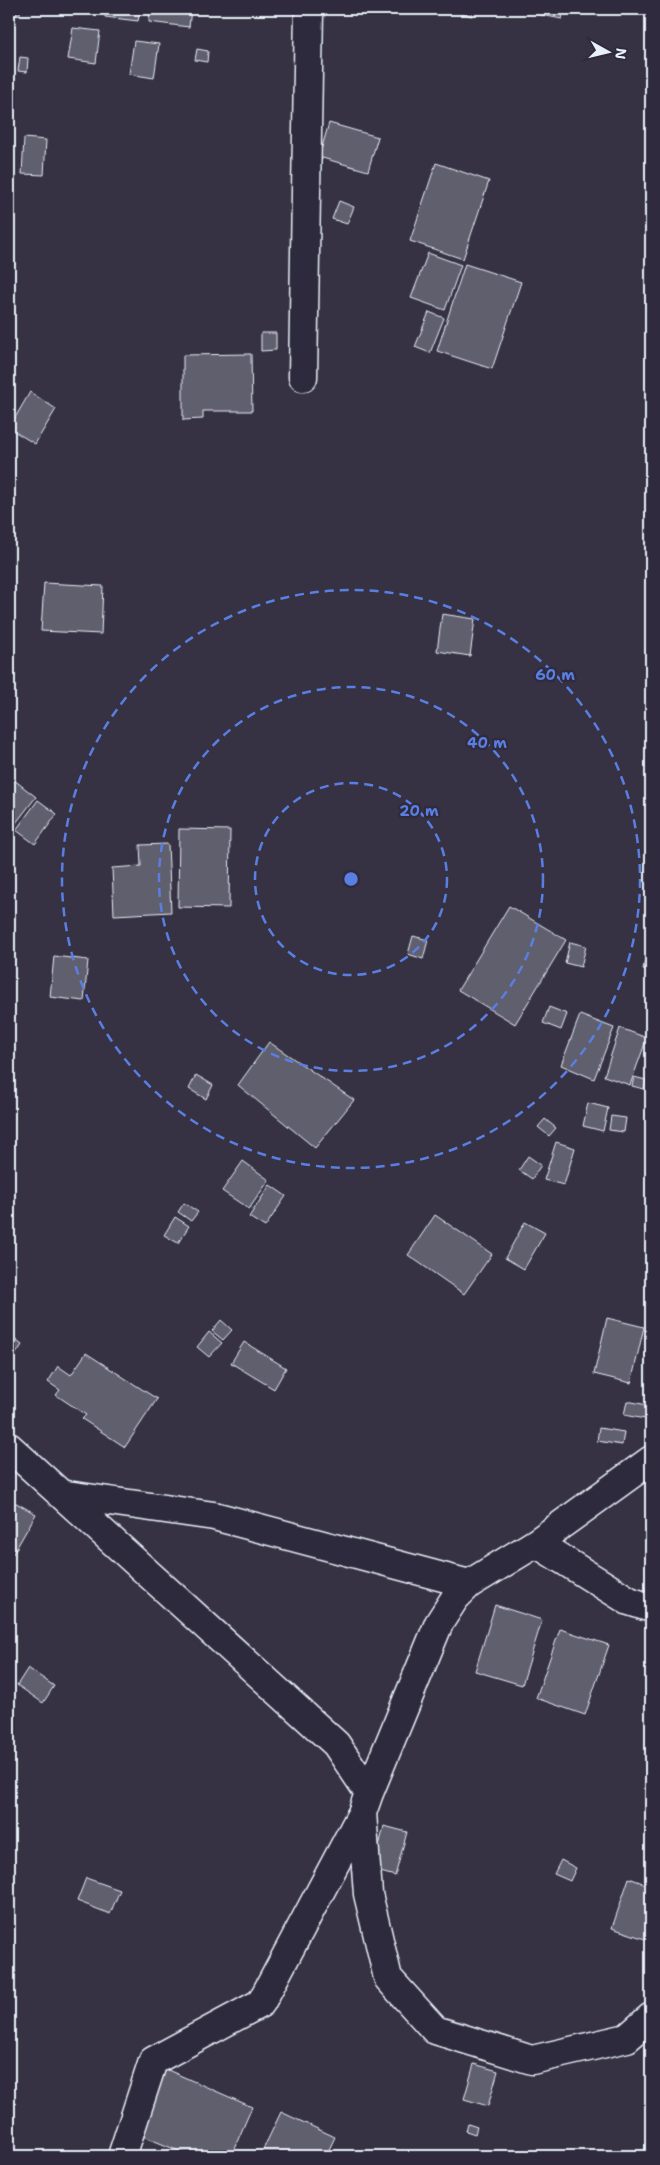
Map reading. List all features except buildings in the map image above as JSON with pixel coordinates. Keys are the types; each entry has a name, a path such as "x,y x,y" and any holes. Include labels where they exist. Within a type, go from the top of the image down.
{"street":[{"path":"303,377 309,9"},
{"path":"9,1447 336,1744 365,1803 368,1894 388,1978 435,2030 532,2060 627,2038 651,2017"},
{"path":"122,2156 153,2061 261,2003 365,1803 439,1623 455,1598 469,1584 536,1543 651,1460"},
{"path":"60,1494 214,1516 469,1584"},
{"path":"536,1543 629,1601 651,1608"}]}
